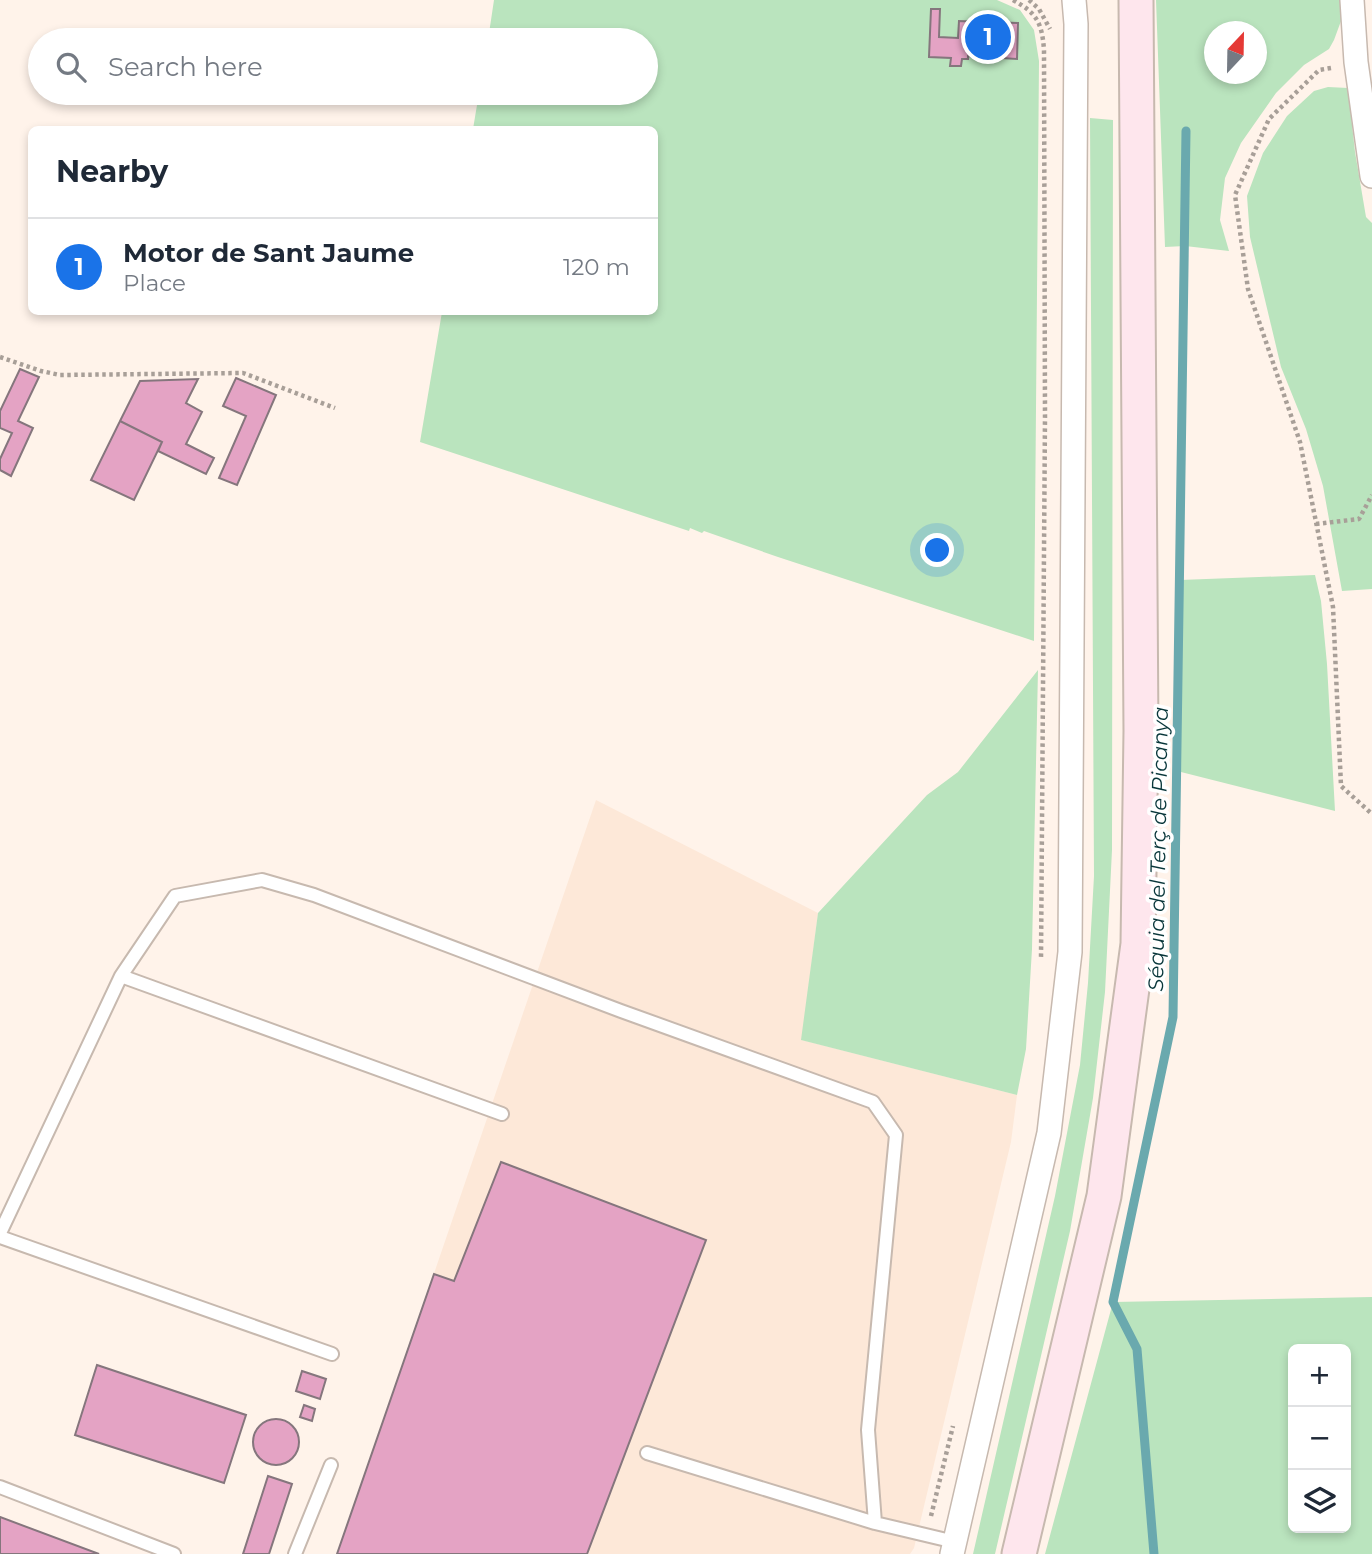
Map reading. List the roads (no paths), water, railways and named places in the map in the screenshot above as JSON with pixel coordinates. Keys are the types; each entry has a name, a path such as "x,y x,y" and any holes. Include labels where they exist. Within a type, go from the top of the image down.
{"main road":[{"path":"1020,1554 1104,1196 1138,944 1141,731 1136,0"}],"street":[{"path":"954,1548 1049,1133 1070,952 1076,38 1074,0"},
{"path":"1352,0 1356,62 1372,176"}],"lane":[{"path":"332,1354 0,1235 121,976 175,896 262,880 314,895 608,1007 873,1102 896,1135 868,1430 875,1523"},
{"path":"121,976 502,1114"},
{"path":"647,1453 954,1548"},
{"path":"295,1554 331,1465"},
{"path":"0,1487 174,1554"}],"waterway":[{"name":"Séquia del Terç de Picanya","path":"1154,1554 1137,1349 1113,1302 1173,1017 1186,131"}],"place":[{"name":"Motor de Sant Jaume","path":"988,37"}]}
